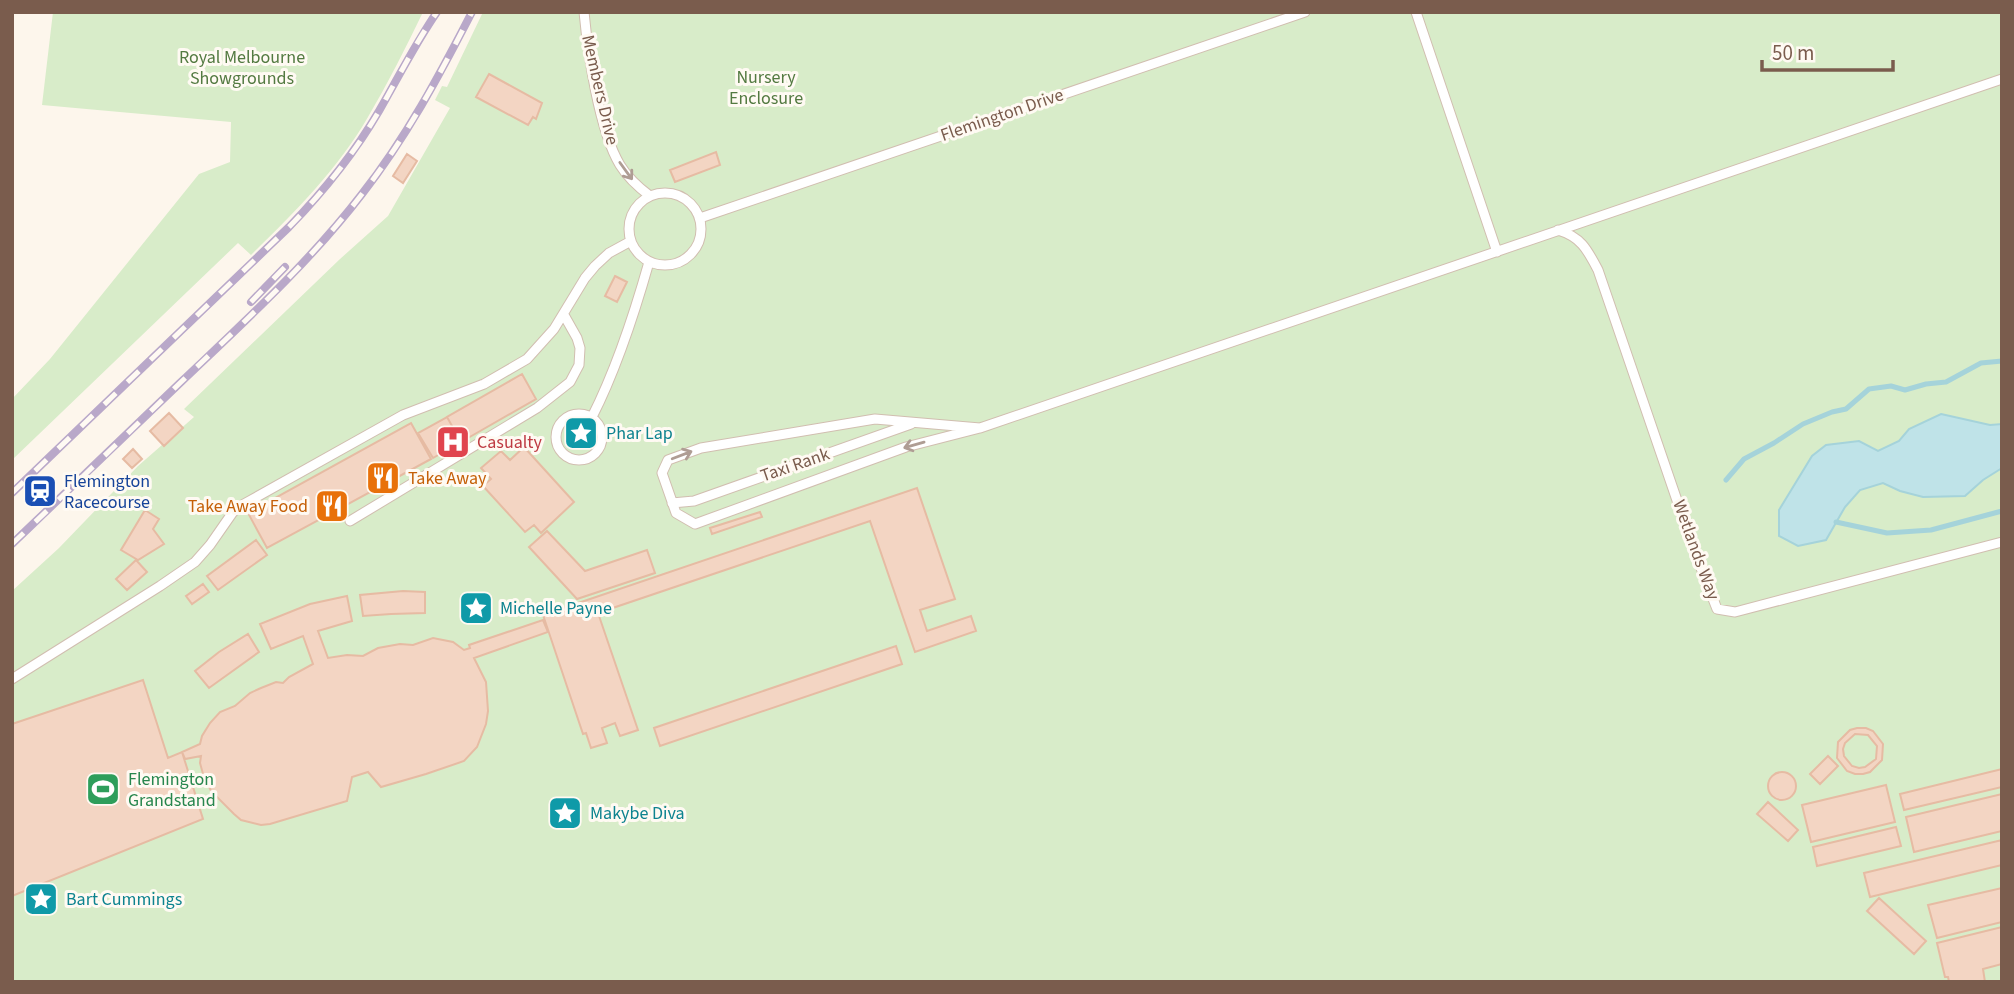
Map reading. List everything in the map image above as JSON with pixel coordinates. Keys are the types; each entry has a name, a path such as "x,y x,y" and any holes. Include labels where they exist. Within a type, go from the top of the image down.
{"lane":[{"name":"Members Drive","path":"584,12 587,41 608,137 620,164 638,187 650,196"},
{"name":"Flemington Drive","path":"700,218 1305,12"},
{"path":"1416,12 1497,252"},
{"path":"980,428 875,419 701,448 668,460 662,473 676,513 695,523 906,447 980,428 2002,79"},
{"path":"674,194 694,207 700,218 701,237 690,255 671,265 649,262 641,256 631,241 630,220 641,202 650,196 674,194"},
{"name":"Wetlands Way","path":"1558,230 1573,235 1588,252 1598,270 1694,550 1717,609 1735,612 2002,542"},
{"path":"12,679 195,562 233,512 244,504 403,415 484,384 527,359 564,315 595,266 609,253 631,241"},
{"path":"592,417 608,385 638,303 649,262"},
{"path":"349,521 537,408 570,382 579,365 580,348 564,315"},
{"path":"578,414 592,417 601,430 601,446 596,453 582,460 567,457 557,445 557,430 560,424 578,414"},
{"name":"Taxi Rank","path":"673,503 694,501 916,422"}],"green space":[{"name":"Royal Melbourne Showgrounds","path":"53,12 423,12 390,78 356,136 299,207 251,255 238,243 12,460 12,399 50,359 199,174 230,162 231,122 42,105"},
{"name":"Flemington Racecourse","path":"483,12 2002,12 2002,982 12,982 12,591 59,548 138,466 194,417 184,409 388,216 450,108 435,100 442,86 447,87"}],"water":[{"path":"1941,414 1990,425 2002,424 2002,468 1965,496 1923,497 1883,483 1860,490 1845,507 1826,540 1798,546 1779,536 1779,510 1812,456 1826,445 1859,441 1878,451 1899,441 1909,429"}],"building":[{"path":"489,74 542,103 536,119 533,117 528,125 476,97"},
{"path":"716,152 720,165 675,182 670,170"},
{"path":"407,154 417,161 403,183 393,176"},
{"path":"615,276 627,282 617,302 605,296"},
{"path":"522,374 536,399 461,442 447,417"},
{"path":"169,413 183,428 164,446 150,431"},
{"path":"447,417 461,442 433,458 418,433"},
{"path":"411,423 431,459 267,548 248,513"},
{"path":"524,447 574,502 541,533 534,525 525,532 483,486 491,479 481,468 501,451 510,460"},
{"path":"133,449 142,459 132,468 123,459"},
{"path":"917,488 955,599 920,610 927,631 971,616 976,631 915,652 870,521 598,613 638,730 620,736 615,723 602,728 607,743 591,748 586,733 583,734 543,615"},
{"path":"145,510 159,519 153,529 164,544 138,560 121,550"},
{"path":"760,512 762,517 712,534 710,528"},
{"path":"547,531 585,571 647,550 655,573 577,599 529,547"},
{"path":"256,540 267,555 218,590 207,576"},
{"path":"136,560 147,572 127,590 116,579"},
{"path":"203,584 209,592 192,604 186,596"},
{"path":"425,592 425,613 363,616 360,595"},
{"path":"347,596 352,621 318,631 328,658 363,656 378,648 400,644 413,645 433,638 453,642 464,650 470,648 469,645 543,620 548,632 474,658 486,682 488,711 477,747 464,761 381,787 368,772 352,777 347,801 270,824 261,825 241,820 211,791 203,774 201,756 185,759 182,752 200,744 210,723 220,712 235,706 250,693 276,682 283,683 313,664 303,636 271,649 260,624 310,604"},
{"path":"248,634 259,652 209,688 195,671"},
{"path":"896,646 902,664 660,746 654,728"},
{"name":"Flemington Grandstand","path":"143,680 168,758 182,752 203,819 12,896 12,724"},
{"path":"1866,728 1873,731 1883,744 1882,760 1870,772 1855,774 1847,771 1837,758 1838,742 1850,730","holes":["1855,734 1868,735 1877,746 1876,759 1865,767 1852,766 1844,756 1845,743"]},
{"path":"1828,756 1838,766 1820,784 1810,774"},
{"path":"2002,769 2002,787 1904,810 1900,794"},
{"path":"1782,772 1792,776 1796,786 1792,796 1782,800 1772,796 1768,786 1772,776"},
{"path":"1886,785 1895,822 1811,842 1802,805"},
{"path":"2002,794 2002,831 1914,852 1906,817"},
{"path":"1768,802 1798,830 1788,841 1757,814"},
{"path":"1896,827 1901,846 1817,866 1813,847"},
{"path":"2002,840 2002,865 1870,897 1864,873"},
{"path":"2002,888 2002,922 1937,938 1928,905"},
{"path":"1879,898 1926,941 1914,954 1867,911"},
{"path":"2002,927 2002,964 1983,969 1985,982 1949,982 1948,977 1945,977 1937,943"}],"waterway":[{"path":"1726,480 1744,459 1803,424 1846,409 1869,389 1891,386 1905,390 1946,382 1981,363 2002,361"},
{"path":"1836,522 1887,533 1931,530 2002,511"}],"railway":[{"path":"12,493 314,200 369,127 437,12"},
{"path":"12,544 252,314 342,219 378,173 407,129 472,12"},
{"path":"251,302 285,267"}],"place":[{"name":"Phar Lap","path":"581,433"},
{"name":"Casualty","path":"453,442"},
{"name":"Take Away","path":"383,478"},
{"name":"Flemington Racecourse","path":"40,491"},
{"name":"Take Away Food","path":"332,506"},
{"name":"Michelle Payne","path":"476,608"},
{"name":"Flemington Grandstand","path":"103,789"},
{"name":"Makybe Diva","path":"565,813"},
{"name":"Bart Cummings","path":"41,899"}],"park label":[{"name":"Nursery Enclosure","path":"766,87"}]}
